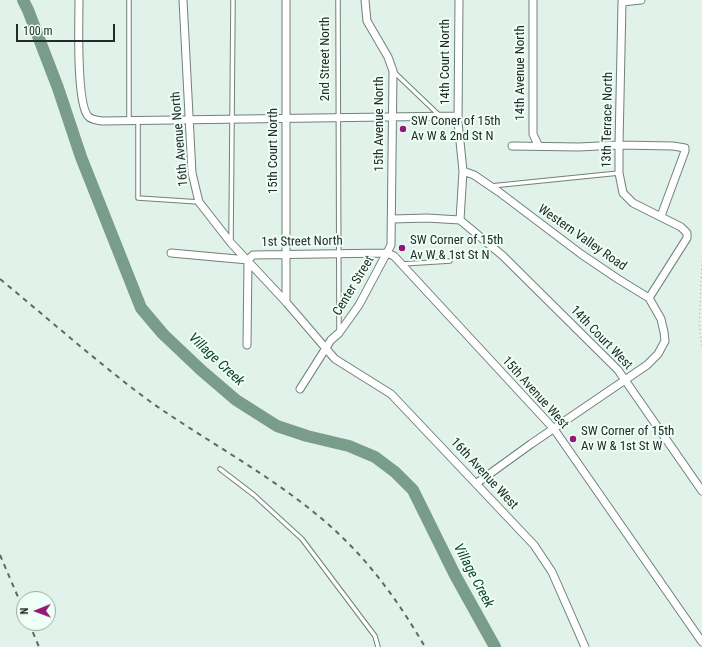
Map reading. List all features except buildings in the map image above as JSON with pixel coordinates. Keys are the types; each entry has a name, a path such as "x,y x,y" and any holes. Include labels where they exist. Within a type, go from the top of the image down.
{"street":[{"name":"2nd Street North","path":"79,0 80,83 84,108 86,114 91,119 102,121 458,116"},
{"name":"16th Avenue North","path":"183,0 192,173 199,202 231,243 286,302 326,349"},
{"name":"15th Court North","path":"286,0 286,302"},
{"name":"15th Avenue North","path":"366,0 366,21 388,57 393,71 392,219 391,245 387,253"},
{"name":"14th Court North","path":"458,0 458,116 463,171 460,220"},
{"name":"14th Avenue North","path":"533,0 533,134 538,145"},
{"name":"13th Terrace North","path":"641,0 622,2 619,173 623,193 633,203 661,216"},
{"path":"512,146 538,145 543,147 619,145 673,146 685,148 661,216 681,227 687,233 687,238 649,298"},
{"name":"Western Valley Road","path":"463,171 474,175 581,254 649,298 661,319 664,332 664,341 658,354 647,365 625,380"},
{"path":"392,219 427,218 460,220"},
{"name":"14th Court West","path":"460,220 503,256 618,370 702,491"},
{"name":"1st Street North","path":"171,253 248,260 253,255 387,253"},
{"name":"15th Avenue West","path":"387,253 394,256 402,264 554,429 702,642"},
{"name":"Center Street","path":"300,389 331,340 339,333 359,305 387,253"},
{"path":"247,345 248,260"},
{"name":"16th Avenue West","path":"326,349 335,359 391,394 477,483 534,545 552,572 585,647"},
{"path":"477,483 512,457 625,380"}],"lane":[{"path":"129,0 129,120"},
{"path":"231,243 233,0"},
{"name":"2nd Street North","path":"338,0 338,117"},
{"path":"393,71 440,117"},
{"path":"338,117 339,333"},
{"path":"138,120 138,198 199,202"},
{"path":"490,186 619,173"},
{"path":"402,264 450,261"},
{"path":"220,469 254,495 302,539 374,636 378,647"}],"path":[{"path":"702,262 699,323 702,348"}],"waterway":[{"name":"Village Creek","path":"23,0 58,88 81,157 141,308 163,334 201,370 236,400 277,426 307,436 349,446 375,457 395,472 413,490 455,575 495,647"}],"railway":[{"path":"0,279 94,358 146,399 275,483 321,518 354,549 377,575 407,617 425,647"},
{"path":"0,555 16,592"},
{"path":"32,631 39,647"}],"place":[{"name":"SW Coner of 15th Av W & 2nd St N","path":"403,129"},
{"name":"SW Corner of 15th Av W & 1st St N","path":"402,248"},
{"name":"SW Corner of 15th Av W & 1st St W","path":"573,439"}]}
